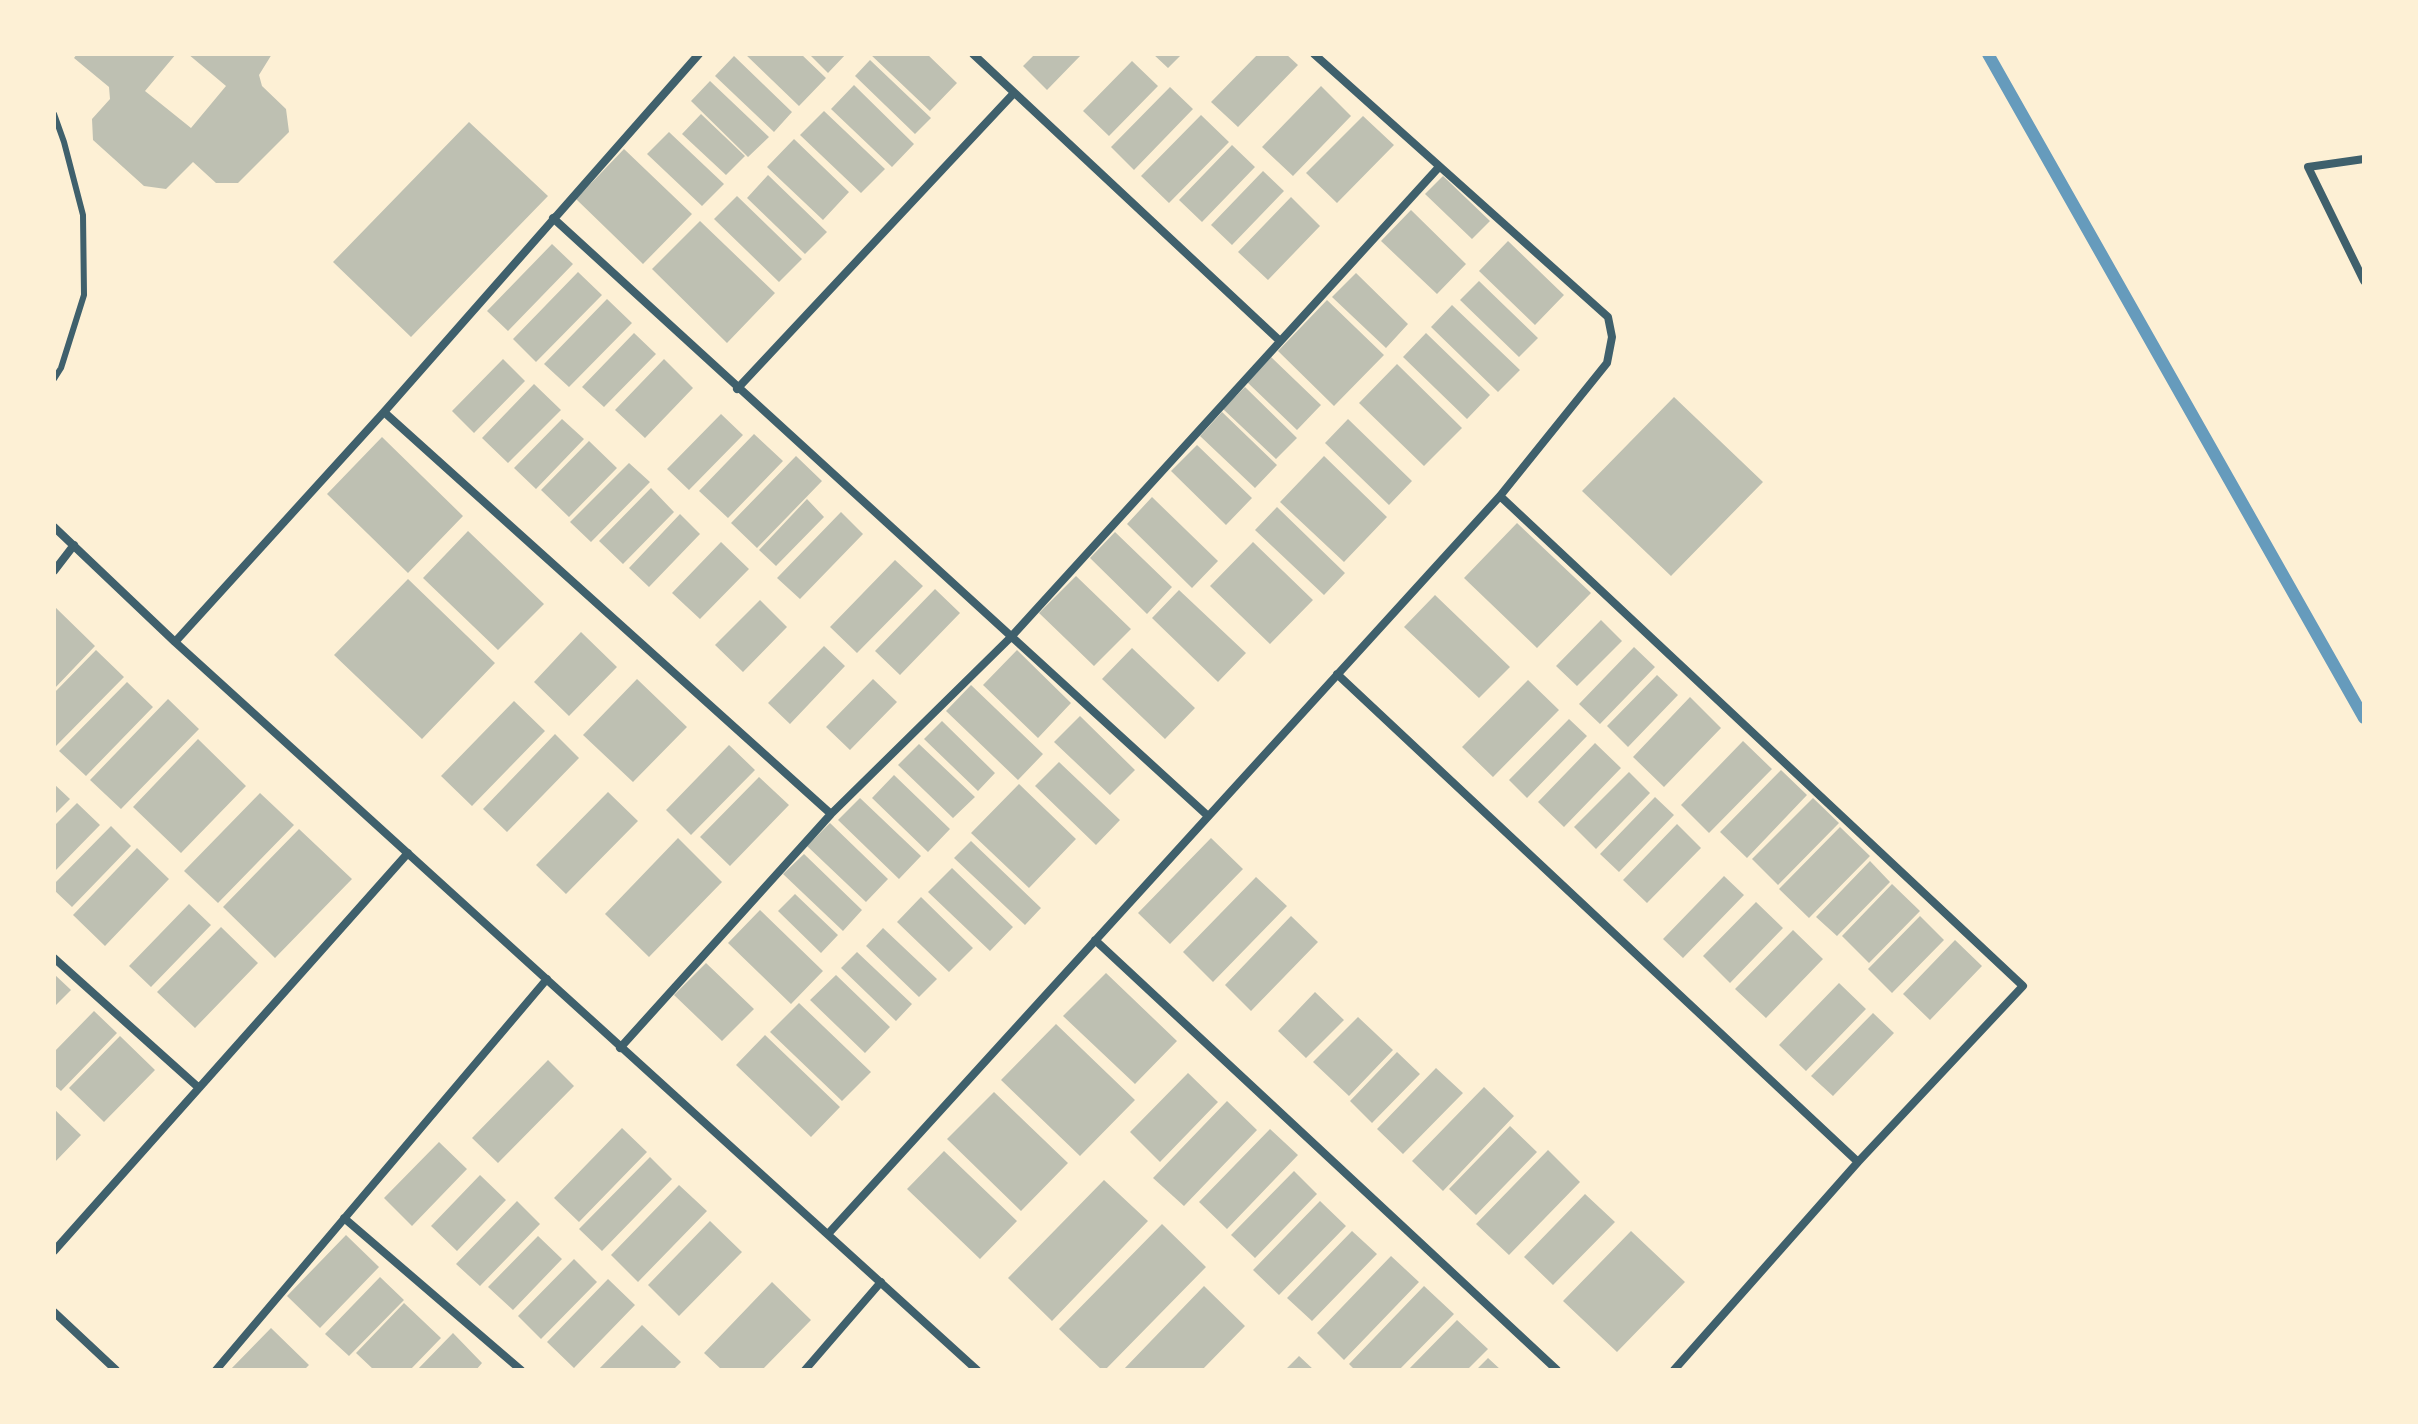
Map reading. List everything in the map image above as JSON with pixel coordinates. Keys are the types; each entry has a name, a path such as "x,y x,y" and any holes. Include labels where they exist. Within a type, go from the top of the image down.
{"street":[{"path":"175,642 384,412 699,54"},
{"path":"973,54 1280,341"},
{"path":"828,1234 1500,496 1607,363 1612,337 1608,317 1314,54"},
{"path":"737,389 1014,93"},
{"path":"2364,159 2308,167 2364,281"},
{"path":"620,1048 831,814 1011,637 1439,167"},
{"path":"553,218 1208,816"},
{"path":"384,412 831,814"},
{"path":"1500,496 2023,986 1858,1162 1674,1370"},
{"path":"54,527 175,642 977,1370"},
{"path":"54,571 74,545"},
{"path":"1337,674 1858,1162"},
{"path":"54,1251 408,853"},
{"path":"1095,940 1557,1370"},
{"path":"54,958 199,1088"},
{"path":"216,1370 547,979"},
{"path":"344,1218 521,1370"},
{"path":"805,1370 881,1282"},
{"path":"54,1312 116,1370"}],"lane":[{"path":"54,114 83,215 84,295 61,368 54,379"}],"building":[{"path":"77,54 176,54 145,91 191,128 226,86 188,54 272,54 259,75 262,86 286,109 289,132 238,183 216,183 193,162 166,189 144,186 93,140 92,119 110,99 109,87 74,58"},
{"path":"745,54 801,54 826,78 799,106"},
{"path":"809,54 846,54 828,73"},
{"path":"870,54 927,54 957,83 930,111"},
{"path":"1035,54 1082,54 1047,90 1023,66"},
{"path":"1153,54 1182,54 1168,68"},
{"path":"1258,54 1286,54 1298,65 1238,127 1211,102"},
{"path":"734,56 792,112 774,132 715,76"},
{"path":"870,60 931,118 915,134 855,76"},
{"path":"1132,61 1158,86 1109,136 1083,111"},
{"path":"710,81 769,137 748,157 691,101"},
{"path":"854,85 914,144 892,167 831,109"},
{"path":"1321,86 1351,116 1293,176 1262,147"},
{"path":"1170,87 1193,109 1134,170 1111,147"},
{"path":"824,111 885,169 861,193 800,135"},
{"path":"701,114 745,156 726,175 682,134"},
{"path":"1201,115 1229,142 1169,203 1141,176"},
{"path":"1363,116 1394,145 1337,203 1306,173"},
{"path":"469,122 548,196 411,337 333,262"},
{"path":"669,132 724,184 702,206 647,154"},
{"path":"794,139 849,192 823,220 767,167"},
{"path":"1232,145 1255,167 1202,222 1179,200"},
{"path":"624,149 692,214 643,264 576,199"},
{"path":"1263,171 1284,191 1232,245 1211,225"},
{"path":"768,175 827,232 805,254 747,198"},
{"path":"1443,176 1490,221 1472,239 1425,194"},
{"path":"737,196 802,259 779,282 714,219"},
{"path":"1291,197 1320,226 1268,280 1238,252"},
{"path":"1411,210 1466,264 1437,294 1381,241"},
{"path":"700,221 775,293 727,343 652,269"},
{"path":"1508,241 1564,295 1535,325 1479,271"},
{"path":"552,244 573,264 508,331 487,311"},
{"path":"578,272 602,295 536,362 513,339"},
{"path":"1356,273 1408,324 1386,348 1332,297"},
{"path":"1479,281 1538,338 1519,357 1460,300"},
{"path":"607,299 632,323 569,387 544,364"},
{"path":"1327,300 1384,355 1334,406 1278,351"},
{"path":"1452,305 1520,370 1498,392 1431,327"},
{"path":"634,333 656,354 604,407 582,387"},
{"path":"1426,333 1490,395 1467,419 1403,357"},
{"path":"1271,357 1321,405 1297,430 1247,382"},
{"path":"503,359 525,381 474,433 452,411"},
{"path":"664,359 693,388 645,438 615,410"},
{"path":"1397,364 1462,428 1424,466 1359,403"},
{"path":"534,384 561,410 508,463 482,438"},
{"path":"1245,387 1297,438 1276,459 1223,409"},
{"path":"1674,397 1763,482 1671,576 1582,491"},
{"path":"1222,412 1277,465 1255,488 1200,436"},
{"path":"721,414 743,435 689,490 667,469"},
{"path":"562,419 584,439 536,489 514,468"},
{"path":"1348,419 1412,481 1389,505 1325,443"},
{"path":"754,434 783,461 728,518 699,491"},
{"path":"382,437 463,516 408,573 327,494"},
{"path":"589,441 617,468 569,517 541,490"},
{"path":"1197,445 1252,498 1226,525 1171,471"},
{"path":"796,456 822,481 757,548 731,523"},
{"path":"1324,456 1387,517 1344,562 1280,502"},
{"path":"629,463 650,482 591,542 570,522"},
{"path":"651,488 674,512 623,564 599,541"},
{"path":"1152,497 1218,561 1192,588 1127,524"},
{"path":"807,499 824,517 776,566 759,550"},
{"path":"1277,507 1345,573 1324,595 1255,530"},
{"path":"841,512 863,534 800,599 777,578"},
{"path":"680,514 700,534 649,587 629,568"},
{"path":"1517,523 1591,593 1537,648 1464,578"},
{"path":"468,531 544,604 498,650 423,578"},
{"path":"1115,532 1172,587 1147,614 1090,558"},
{"path":"721,542 749,569 700,619 672,593"},
{"path":"1253,542 1313,600 1270,644 1210,586"},
{"path":"895,560 923,586 857,653 830,627"},
{"path":"1076,576 1131,629 1094,666 1039,613"},
{"path":"408,579 495,663 422,739 334,655"},
{"path":"935,589 960,613 900,675 875,651"},
{"path":"1179,590 1246,653 1218,682 1152,618"},
{"path":"1435,595 1510,667 1479,698 1404,627"},
{"path":"760,600 787,627 743,672 715,645"},
{"path":"54,606 95,646 54,689"},
{"path":"1601,620 1622,641 1577,686 1556,666"},
{"path":"581,632 617,667 569,716 534,682"},
{"path":"824,646 845,666 790,724 768,703"},
{"path":"1634,647 1655,667 1600,724 1579,704"},
{"path":"1132,648 1195,708 1165,739 1102,679"},
{"path":"96,650 124,677 55,747 54,693"},
{"path":"1017,650 1071,703 1038,738 983,685"},
{"path":"1657,675 1678,695 1628,747 1607,726"},
{"path":"637,679 687,727 633,782 583,735"},
{"path":"873,679 897,702 850,750 826,727"},
{"path":"1528,680 1559,710 1493,777 1462,747"},
{"path":"127,682 153,707 86,776 59,751"},
{"path":"971,685 1043,754 1018,780 946,711"},
{"path":"1690,697 1721,728 1664,787 1633,757"},
{"path":"168,699 199,729 121,809 90,780"},
{"path":"514,701 545,731 472,806 441,776"},
{"path":"1080,716 1135,770 1110,795 1054,742"},
{"path":"1569,719 1587,736 1527,798 1509,780"},
{"path":"942,721 995,773 978,791 924,739"},
{"path":"555,734 579,758 507,832 483,809"},
{"path":"198,739 246,786 181,853 133,807"},
{"path":"1743,741 1772,769 1709,833 1681,805"},
{"path":"1595,743 1621,768 1564,827 1538,802"},
{"path":"919,744 975,797 953,818 898,765"},
{"path":"729,745 755,770 691,835 666,810"},
{"path":"1059,762 1120,820 1096,845 1035,786"},
{"path":"1781,770 1807,795 1747,858 1720,832"},
{"path":"1629,772 1650,793 1596,849 1574,827"},
{"path":"894,775 950,829 928,852 872,798"},
{"path":"759,777 789,805 730,866 700,837"},
{"path":"54,784 70,799 54,815"},
{"path":"1019,784 1076,839 1029,888 971,833"},
{"path":"608,792 638,821 566,894 536,865"},
{"path":"260,793 294,825 218,903 184,871"},
{"path":"1655,797 1674,815 1619,872 1600,854"},
{"path":"860,798 921,856 899,879 838,820"},
{"path":"1813,798 1839,823 1778,885 1752,859"},
{"path":"77,803 100,825 54,872 54,826"},
{"path":"830,823 888,879 866,902 807,846"},
{"path":"1677,824 1701,848 1647,903 1623,880"},
{"path":"111,826 131,846 72,907 54,890 54,884"},
{"path":"1840,827 1870,856 1809,918 1779,889"},
{"path":"299,829 352,879 275,958 223,907"},
{"path":"678,838 722,882 649,957 605,914"},
{"path":"1211,838 1243,869 1170,944 1138,913"},
{"path":"971,841 1041,908 1025,925 954,858"},
{"path":"137,848 169,879 105,946 73,915"},
{"path":"804,854 862,910 843,931 783,874"},
{"path":"1870,861 1890,882 1837,936 1816,917"},
{"path":"952,868 1013,927 990,951 928,892"},
{"path":"1724,876 1744,895 1683,958 1663,939"},
{"path":"1256,877 1287,906 1213,982 1183,952"},
{"path":"1892,884 1920,911 1869,963 1842,936"},
{"path":"795,894 838,935 821,953 778,911"},
{"path":"921,897 973,948 949,972 897,922"},
{"path":"1756,902 1783,928 1730,983 1703,956"},
{"path":"189,904 211,925 151,987 129,966"},
{"path":"760,910 823,971 791,1004 728,943"},
{"path":"1291,916 1318,942 1251,1011 1225,985"},
{"path":"1920,916 1944,940 1892,993 1868,969"},
{"path":"221,927 258,963 195,1028 157,992"},
{"path":"883,928 937,979 919,997 866,946"},
{"path":"1793,930 1823,959 1766,1018 1735,989"},
{"path":"1955,940 1982,966 1930,1020 1903,994"},
{"path":"857,952 912,1004 896,1021 841,968"},
{"path":"706,963 754,1009 722,1041 674,995"},
{"path":"1106,973 1177,1041 1135,1084 1063,1016"},
{"path":"54,974 71,990 54,1007"},
{"path":"836,975 890,1027 865,1053 810,1000"},
{"path":"1839,983 1866,1009 1806,1071 1779,1045"},
{"path":"1315,992 1344,1020 1306,1058 1278,1031"},
{"path":"799,1003 871,1072 842,1101 770,1032"},
{"path":"94,1011 117,1033 61,1091 54,1085 54,1052"},
{"path":"1873,1013 1894,1033 1833,1096 1811,1076"},
{"path":"1358,1017 1393,1050 1349,1096 1313,1062"},
{"path":"1056,1024 1135,1100 1080,1156 1001,1080"},
{"path":"765,1035 840,1107 811,1137 736,1065"},
{"path":"120,1036 155,1070 104,1122 69,1088"},
{"path":"1397,1052 1420,1074 1372,1123 1350,1101"},
{"path":"548,1060 574,1086 498,1163 472,1138"},
{"path":"1436,1068 1463,1093 1403,1154 1377,1129"},
{"path":"1188,1073 1218,1102 1160,1162 1130,1132"},
{"path":"1484,1087 1514,1116 1443,1191 1412,1161"},
{"path":"994,1092 1068,1163 1021,1211 947,1139"},
{"path":"1227,1101 1257,1130 1184,1206 1153,1178"},
{"path":"54,1109 81,1135 54,1163"},
{"path":"1510,1126 1537,1152 1476,1215 1449,1189"},
{"path":"622,1128 647,1152 579,1222 554,1198"},
{"path":"1270,1129 1298,1155 1227,1229 1199,1202"},
{"path":"439,1142 467,1169 412,1226 384,1198"},
{"path":"1548,1150 1580,1182 1509,1255 1476,1224"},
{"path":"944,1151 1017,1221 980,1259 907,1189"},
{"path":"650,1157 672,1179 602,1251 579,1229"},
{"path":"1294,1171 1317,1194 1255,1258 1231,1235"},
{"path":"480,1175 506,1200 457,1251 431,1226"},
{"path":"1104,1180 1148,1221 1052,1321 1008,1278"},
{"path":"679,1185 707,1211 638,1282 611,1255"},
{"path":"1585,1194 1615,1222 1553,1285 1524,1257"},
{"path":"517,1201 540,1224 480,1286 456,1264"},
{"path":"1320,1201 1346,1226 1279,1295 1253,1270"},
{"path":"710,1221 742,1252 679,1316 648,1285"},
{"path":"1162,1224 1206,1267 1102,1370 1059,1329"},
{"path":"1352,1231 1377,1254 1312,1321 1287,1298"},
{"path":"1631,1231 1685,1282 1617,1352 1563,1301"},
{"path":"346,1235 379,1267 320,1328 287,1296"},
{"path":"538,1236 562,1259 513,1310 488,1287"},
{"path":"1391,1256 1419,1282 1344,1360 1317,1333"},
{"path":"574,1259 597,1282 541,1339 518,1316"},
{"path":"380,1277 404,1300 349,1356 325,1334"},
{"path":"608,1279 635,1305 574,1368 547,1342"},
{"path":"772,1282 811,1320 762,1370 722,1370 704,1353"},
{"path":"1204,1286 1245,1326 1202,1370 1123,1370"},
{"path":"1424,1286 1454,1314 1399,1370 1355,1370 1349,1364"},
{"path":"404,1303 441,1338 410,1370 374,1370 356,1353"},
{"path":"1457,1320 1488,1349 1467,1370 1408,1370"},
{"path":"642,1325 681,1362 673,1370 598,1370"},
{"path":"271,1328 309,1365 304,1370 230,1370"},
{"path":"453,1333 482,1363 476,1370 417,1370"},
{"path":"1299,1356 1314,1370 1285,1370"},
{"path":"1488,1358 1501,1370 1476,1370"}],"waterway":[{"path":"1988,54 2364,718"}]}
